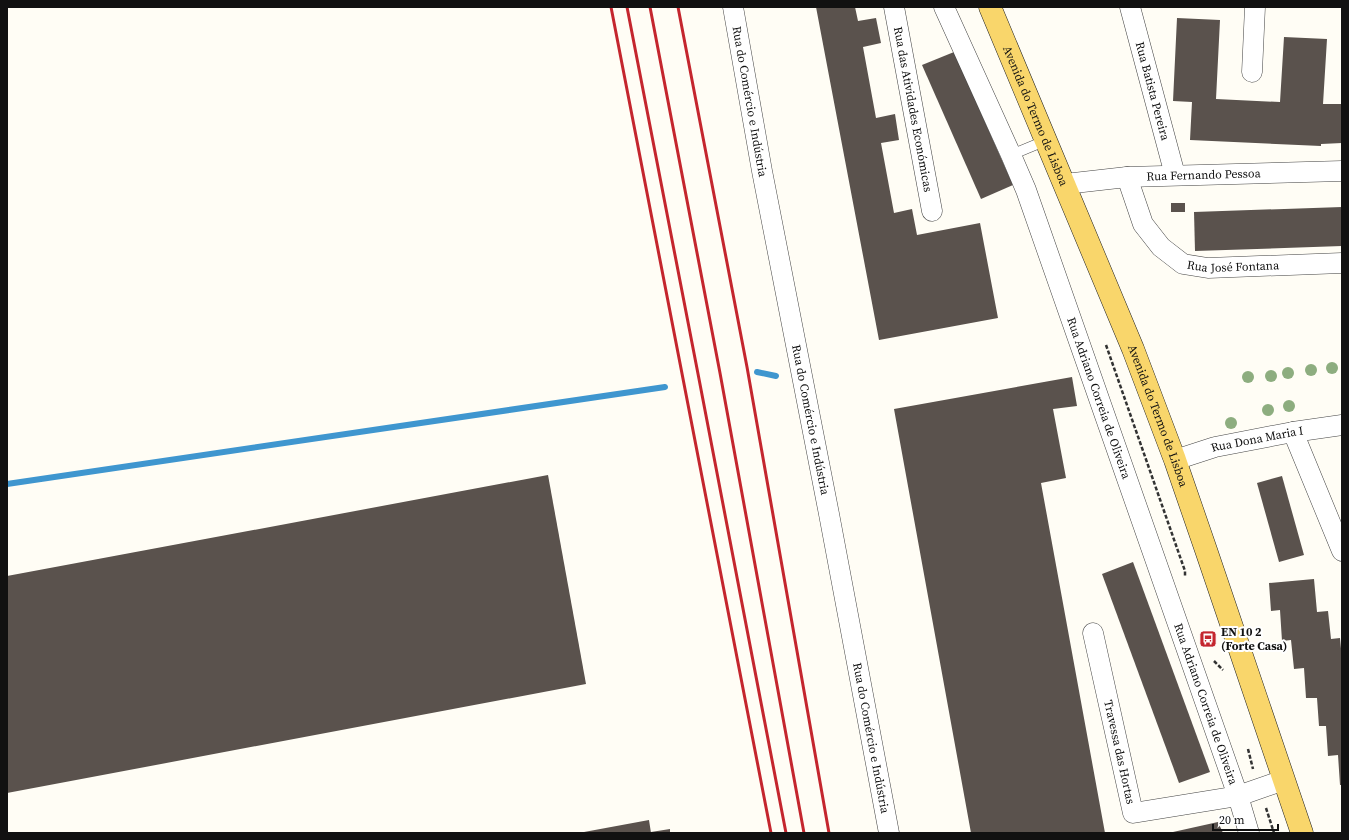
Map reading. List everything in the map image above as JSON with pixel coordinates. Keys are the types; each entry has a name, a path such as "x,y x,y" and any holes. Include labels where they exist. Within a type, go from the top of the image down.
{"main road":[{"name":"Avenida do Termo de Lisboa","path":"990,7 1047,140 1133,349 1175,460 1302,833"}],"street":[{"name":"Rua do Comércio e Indústria","path":"733,7 762,171 889,833"},
{"name":"Rua das Atividades Económicas","path":"894,7 932,211"},
{"name":"Rua Adriano Correia de Oliveira","path":"944,7 1011,155 1028,197 1238,796 1249,833"},
{"name":"Rua Batista Pereira","path":"1130,7 1175,175"},
{"path":"1252,72 1255,7"},
{"name":"Rua Fernando Pessoa","path":"1065,184 1127,177 1342,171"},
{"name":"Rua José Fontana","path":"1127,177 1143,224 1161,247 1183,264 1208,268 1342,263"},
{"name":"Rua Dona Maria I","path":"1175,460 1215,447 1293,432 1342,426"},
{"path":"1293,432 1342,551"},
{"name":"Travessa das Hortas","path":"1093,633 1133,813 1238,796 1284,780"}],"lane":[{"path":"1011,155 1047,140"}],"path":[{"path":"1158,567 1206,550"}],"building":[{"path":"816,7 855,7 858,21 876,18 881,43 863,47 876,118 895,114 899,140 881,143 894,213 912,209 917,235 980,223 998,318 879,340"},
{"path":"1177,18 1220,20 1216,99 1280,102 1284,37 1327,39 1323,104 1342,104 1342,143 1321,144 1321,146 1190,140 1192,102 1173,101"},
{"path":"954,52 1013,185 981,199 922,65"},
{"path":"1171,203 1185,203 1185,212 1171,212"},
{"path":"1342,207 1342,246 1195,251 1194,212"},
{"path":"1072,377 1077,406 1053,409 1066,478 1041,483 1105,833 971,833 894,409"},
{"path":"548,475 586,684 7,793 7,576"},
{"path":"1282,476 1304,555 1279,562 1257,483"},
{"path":"1133,562 1210,772 1179,783 1102,574"},
{"path":"1314,579 1317,612 1328,611 1331,639 1340,638 1342,659 1342,785 1340,785 1338,755 1328,756 1326,726 1319,726 1317,698 1306,698 1304,668 1294,669 1291,640 1282,641 1280,610 1271,611 1269,583"},
{"path":"649,820 651,833 584,833 584,832"},
{"path":"1218,822 1223,833 1173,833 1173,832"},
{"path":"670,829 670,833 651,833 651,832"}],"waterway":[{"path":"757,372 776,376"},
{"path":"7,484 665,387"}],"railway":[{"path":"611,7 771,833"},
{"path":"627,7 786,833"},
{"path":"650,7 720,373 804,833"},
{"path":"678,7 747,367 829,833"}],"place":[{"name":"EN 10 2 (Forte Casa)","path":"1208,639"}]}
